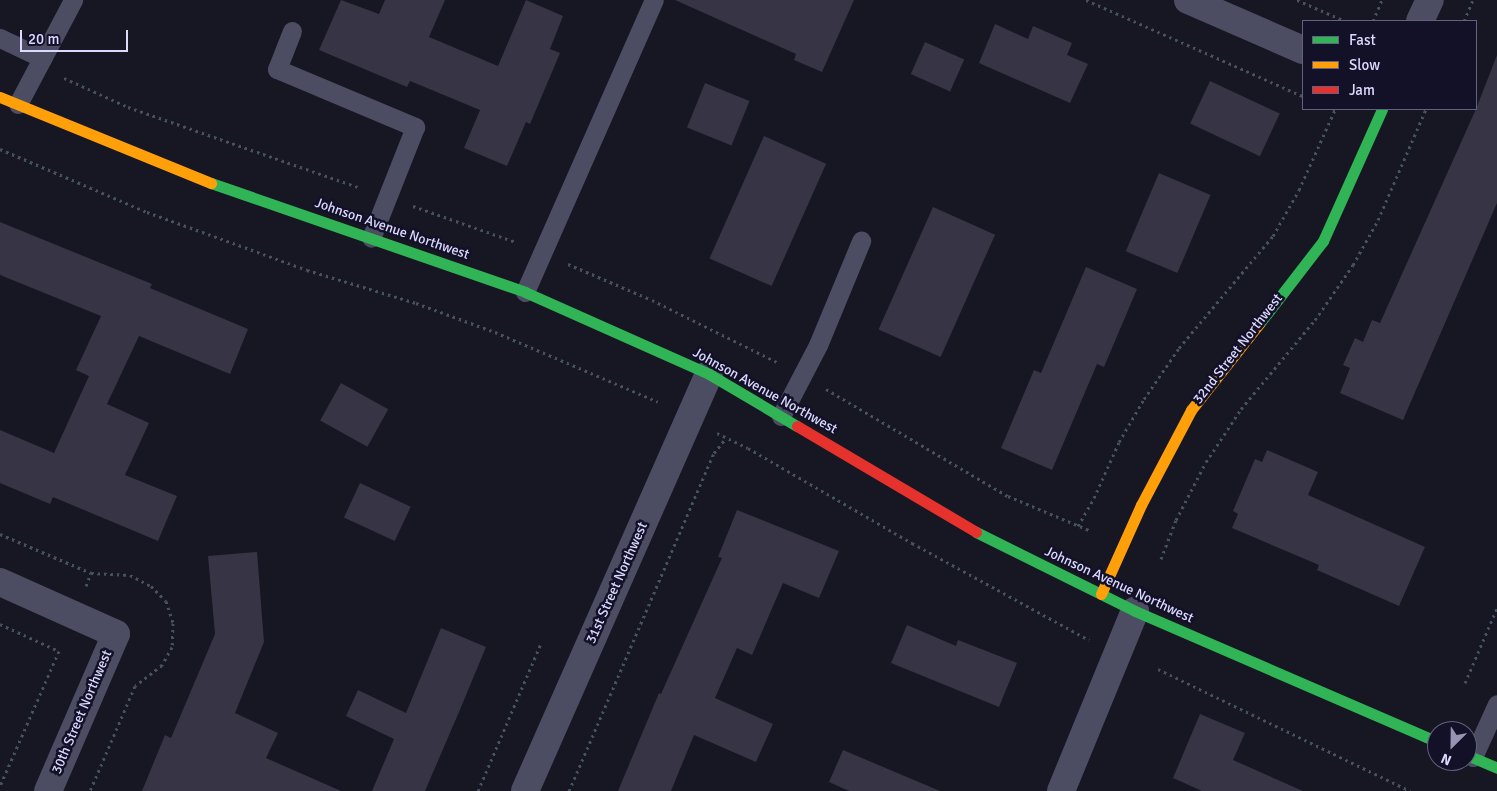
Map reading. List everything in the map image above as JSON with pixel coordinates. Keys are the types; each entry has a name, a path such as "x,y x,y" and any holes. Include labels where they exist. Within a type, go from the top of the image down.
{"street":[{"path":"1188,0 1302,50"},
{"path":"1420,20 1430,0"},
{"name":"Johnson Avenue Northwest","path":"0,97 213,184 525,292 709,374 988,539 1136,611 1427,738"},
{"name":"32nd Street Northwest","path":"1102,594 1141,505 1191,410 1322,241 1382,110"},
{"name":"31st Street Northwest","path":"525,791 709,374"},
{"name":"30th Street Northwest","path":"0,582 116,634 48,791"},
{"path":"1060,791 1136,611"},
{"path":"1477,759 1497,768"}],"lane":[{"path":"18,104 73,0"},
{"path":"525,292 654,0"},
{"path":"292,31 277,69 415,127 371,238"},
{"path":"0,38 42,58"},
{"path":"781,416 818,345 861,241"},
{"path":"1477,743 1497,704"}],"path":[{"path":"1086,0 1302,96"},
{"path":"1297,0 1343,20"},
{"path":"1373,20 1382,0"},
{"path":"1464,20 1473,0"},
{"path":"1078,526 1094,498 1119,442 1149,392 1179,348 1273,236 1299,190 1335,110"},
{"path":"1161,559 1176,520 1206,462 1241,409 1315,320 1353,265 1378,220 1426,110"},
{"path":"0,149 148,212 307,270 416,303 495,332 658,402"},
{"path":"714,432 748,448 912,543 1094,642"},
{"path":"569,791 714,453 726,438"},
{"path":"85,589 91,573"},
{"path":"1465,683 1497,608"},
{"path":"0,624 58,650 0,786"},
{"path":"478,791 541,644"},
{"path":"1158,669 1410,791"}],"building":[{"path":"341,0 379,14 385,0 445,0 429,37 498,66 526,0 563,16 550,49 560,53 530,124 526,122 507,166 464,148 480,110 410,81 407,87 319,50"},
{"path":"675,0 854,0 822,72 794,60 796,54"},
{"path":"995,24 1028,39 1033,26 1072,43 1067,55 1088,64 1070,103 979,63"},
{"path":"925,42 964,59 950,91 911,74"},
{"path":"1497,55 1497,203 1403,420 1340,393 1350,368 1343,365 1355,338 1363,342 1372,320 1380,323 1477,106"},
{"path":"1210,81 1280,114 1260,156 1190,124"},
{"path":"705,83 750,101 732,145 687,128"},
{"path":"764,136 826,164 772,286 709,258"},
{"path":"1159,173 1211,195 1177,273 1126,251"},
{"path":"933,207 995,235 941,357 878,329"},
{"path":"0,222 152,284 150,288 248,329 230,374 139,336 107,404 149,423 125,475 177,496 158,541 53,497 50,504 0,483 0,430 54,453 89,376 76,370 101,316 0,275"},
{"path":"1086,267 1137,289 1104,367 1097,364 1052,470 1001,448 1034,370 1041,373"},
{"path":"341,383 388,409 367,447 320,421"},
{"path":"1267,450 1318,472 1308,495 1425,547 1399,606 1317,570 1319,565 1232,528 1238,514 1233,511 1255,459 1262,462"},
{"path":"360,483 411,507 395,541 344,517"},
{"path":"737,510 839,551 819,598 783,583 752,655 737,648 715,698 773,724 756,762 694,735 671,791 618,791 659,693 661,694 722,558 718,557"},
{"path":"257,552 264,642 235,713 278,733 266,758 341,791 142,791 165,735 171,738 215,634 208,556"},
{"path":"907,625 956,646 958,640 1017,663 999,707 891,663"},
{"path":"441,628 486,647 459,712 425,791 372,791 394,739 346,716 358,690 406,713"},
{"path":"1200,714 1245,733 1233,760 1303,791 1202,791 1173,778"},
{"path":"843,750 940,791 849,791 829,782"}],"traffic: fast":[{"path":"1259,324 1323,241 1382,110"},
{"path":"211,183 525,292 709,374 797,426"},
{"path":"976,532 1135,611 1427,738"},
{"path":"1477,759 1497,768"}],"traffic: slow":[{"path":"0,97 211,183"},
{"path":"1101,594 1141,505 1191,410 1259,324"}],"traffic: jam":[{"path":"797,426 976,532"}]}
